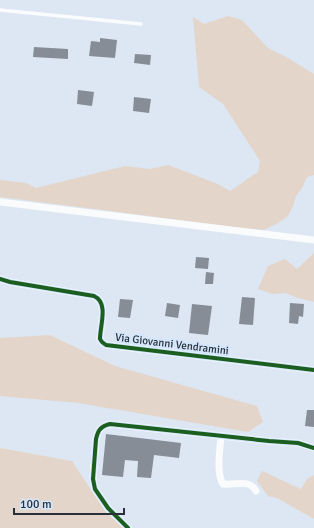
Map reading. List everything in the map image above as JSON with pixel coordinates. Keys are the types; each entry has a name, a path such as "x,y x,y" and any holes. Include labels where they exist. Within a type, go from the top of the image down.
{"street":[{"path":"0,202 314,240"},
{"name":"Via Giovanni Vendramini","path":"0,279 94,296 98,298 102,303 103,309 100,339 106,345 314,370"},
{"path":"128,528 100,498 94,484 97,433 100,428 104,426 110,424 298,443 314,448"},
{"path":"221,436 219,472 223,484 242,483 253,486 256,491"}],"lane":[{"path":"0,10 141,24"}],"shaded area":[{"path":"228,16 242,20 268,48 314,74 314,175 307,177 296,196 288,216 264,230 0,197 0,180 26,183 36,188 125,166 150,169 168,165 218,184 230,191 258,172 260,161 223,104 199,87 193,17 204,24"},
{"path":"314,253 314,302 286,293 272,294 258,289 268,266 285,259 297,269"},
{"path":"50,335 115,366 257,406 263,422 248,432 78,403 0,396 0,338"},
{"path":"0,448 72,461 105,511 123,528 0,528"},
{"path":"262,471 301,489 307,479 314,475 314,519 277,498 268,496 257,481"}],"building":[{"path":"100,38 117,40 115,58 89,56 91,41 100,42"},
{"path":"34,47 68,49 68,59 33,57"},
{"path":"135,54 151,55 150,65 134,63"},
{"path":"78,90 94,92 92,106 77,104"},
{"path":"134,97 151,99 149,113 133,111"},
{"path":"196,257 209,258 208,269 195,268"},
{"path":"206,272 214,273 213,284 205,284"},
{"path":"242,297 255,298 253,325 239,324"},
{"path":"120,299 133,300 130,318 118,317"},
{"path":"167,303 180,305 178,318 165,316"},
{"path":"290,303 304,304 303,317 299,316 298,324 289,323"},
{"path":"192,304 212,306 208,335 189,333"},
{"path":"307,410 314,410 314,427 305,426"},
{"path":"106,434 181,443 179,458 154,455 151,478 137,477 138,461 125,460 123,477 102,475"}],"cycle path":[{"path":"0,279 94,296 99,299 103,315 100,339 106,345 314,370"},
{"path":"128,528 108,508 95,489 93,479 96,439 99,431 104,426 110,424 298,443 314,448"}]}
